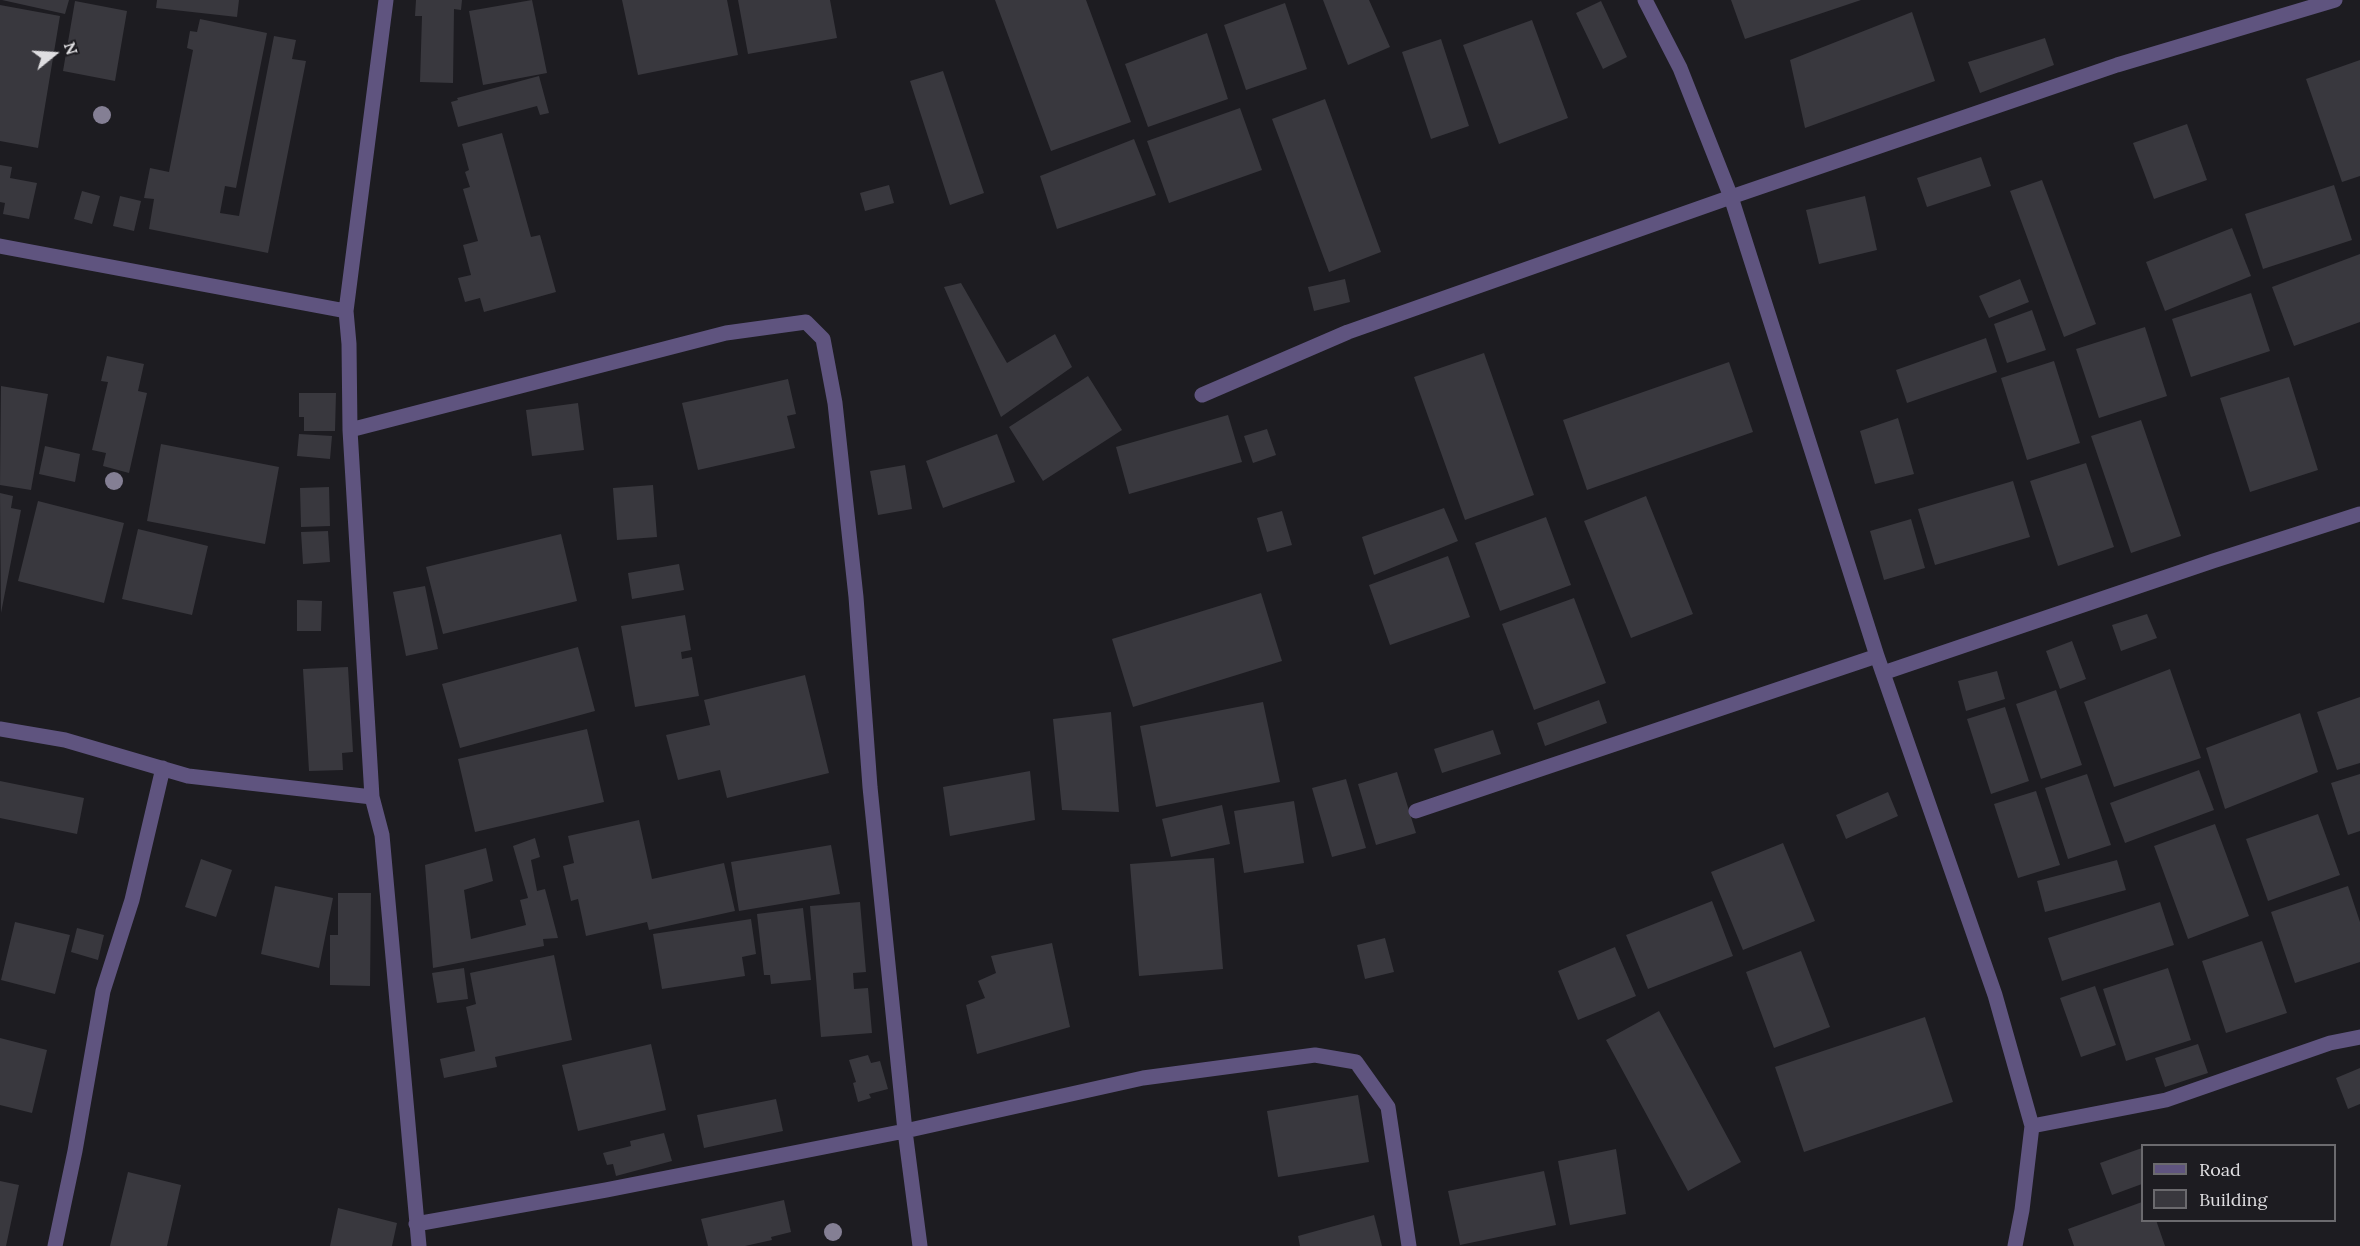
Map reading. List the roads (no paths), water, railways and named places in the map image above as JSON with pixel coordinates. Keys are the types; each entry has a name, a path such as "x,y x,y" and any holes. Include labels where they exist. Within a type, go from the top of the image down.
{"street":[{"path":"386,0 346,311 349,344 350,430 372,797 382,835 419,1246"},
{"path":"1645,0 1680,68 1731,198 1877,656 1995,995 2032,1126 2022,1210 2015,1246"},
{"path":"1202,395 1348,332 1731,198 2117,64 2335,0"},
{"path":"0,246 346,311"},
{"path":"350,430 726,333 806,322 823,339 835,403 856,597 870,787 905,1131 920,1246"},
{"path":"1883,673 2213,561 2360,514"},
{"path":"1416,811 1877,656"},
{"path":"0,729 65,740 188,776 372,797"},
{"path":"54,1246 75,1151 103,991 132,900 163,768"},
{"path":"2032,1126 2166,1100 2330,1043 2360,1037"},
{"path":"416,1224 606,1190 905,1131 1143,1078 1314,1055 1356,1062 1388,1107 1409,1246"}]}
